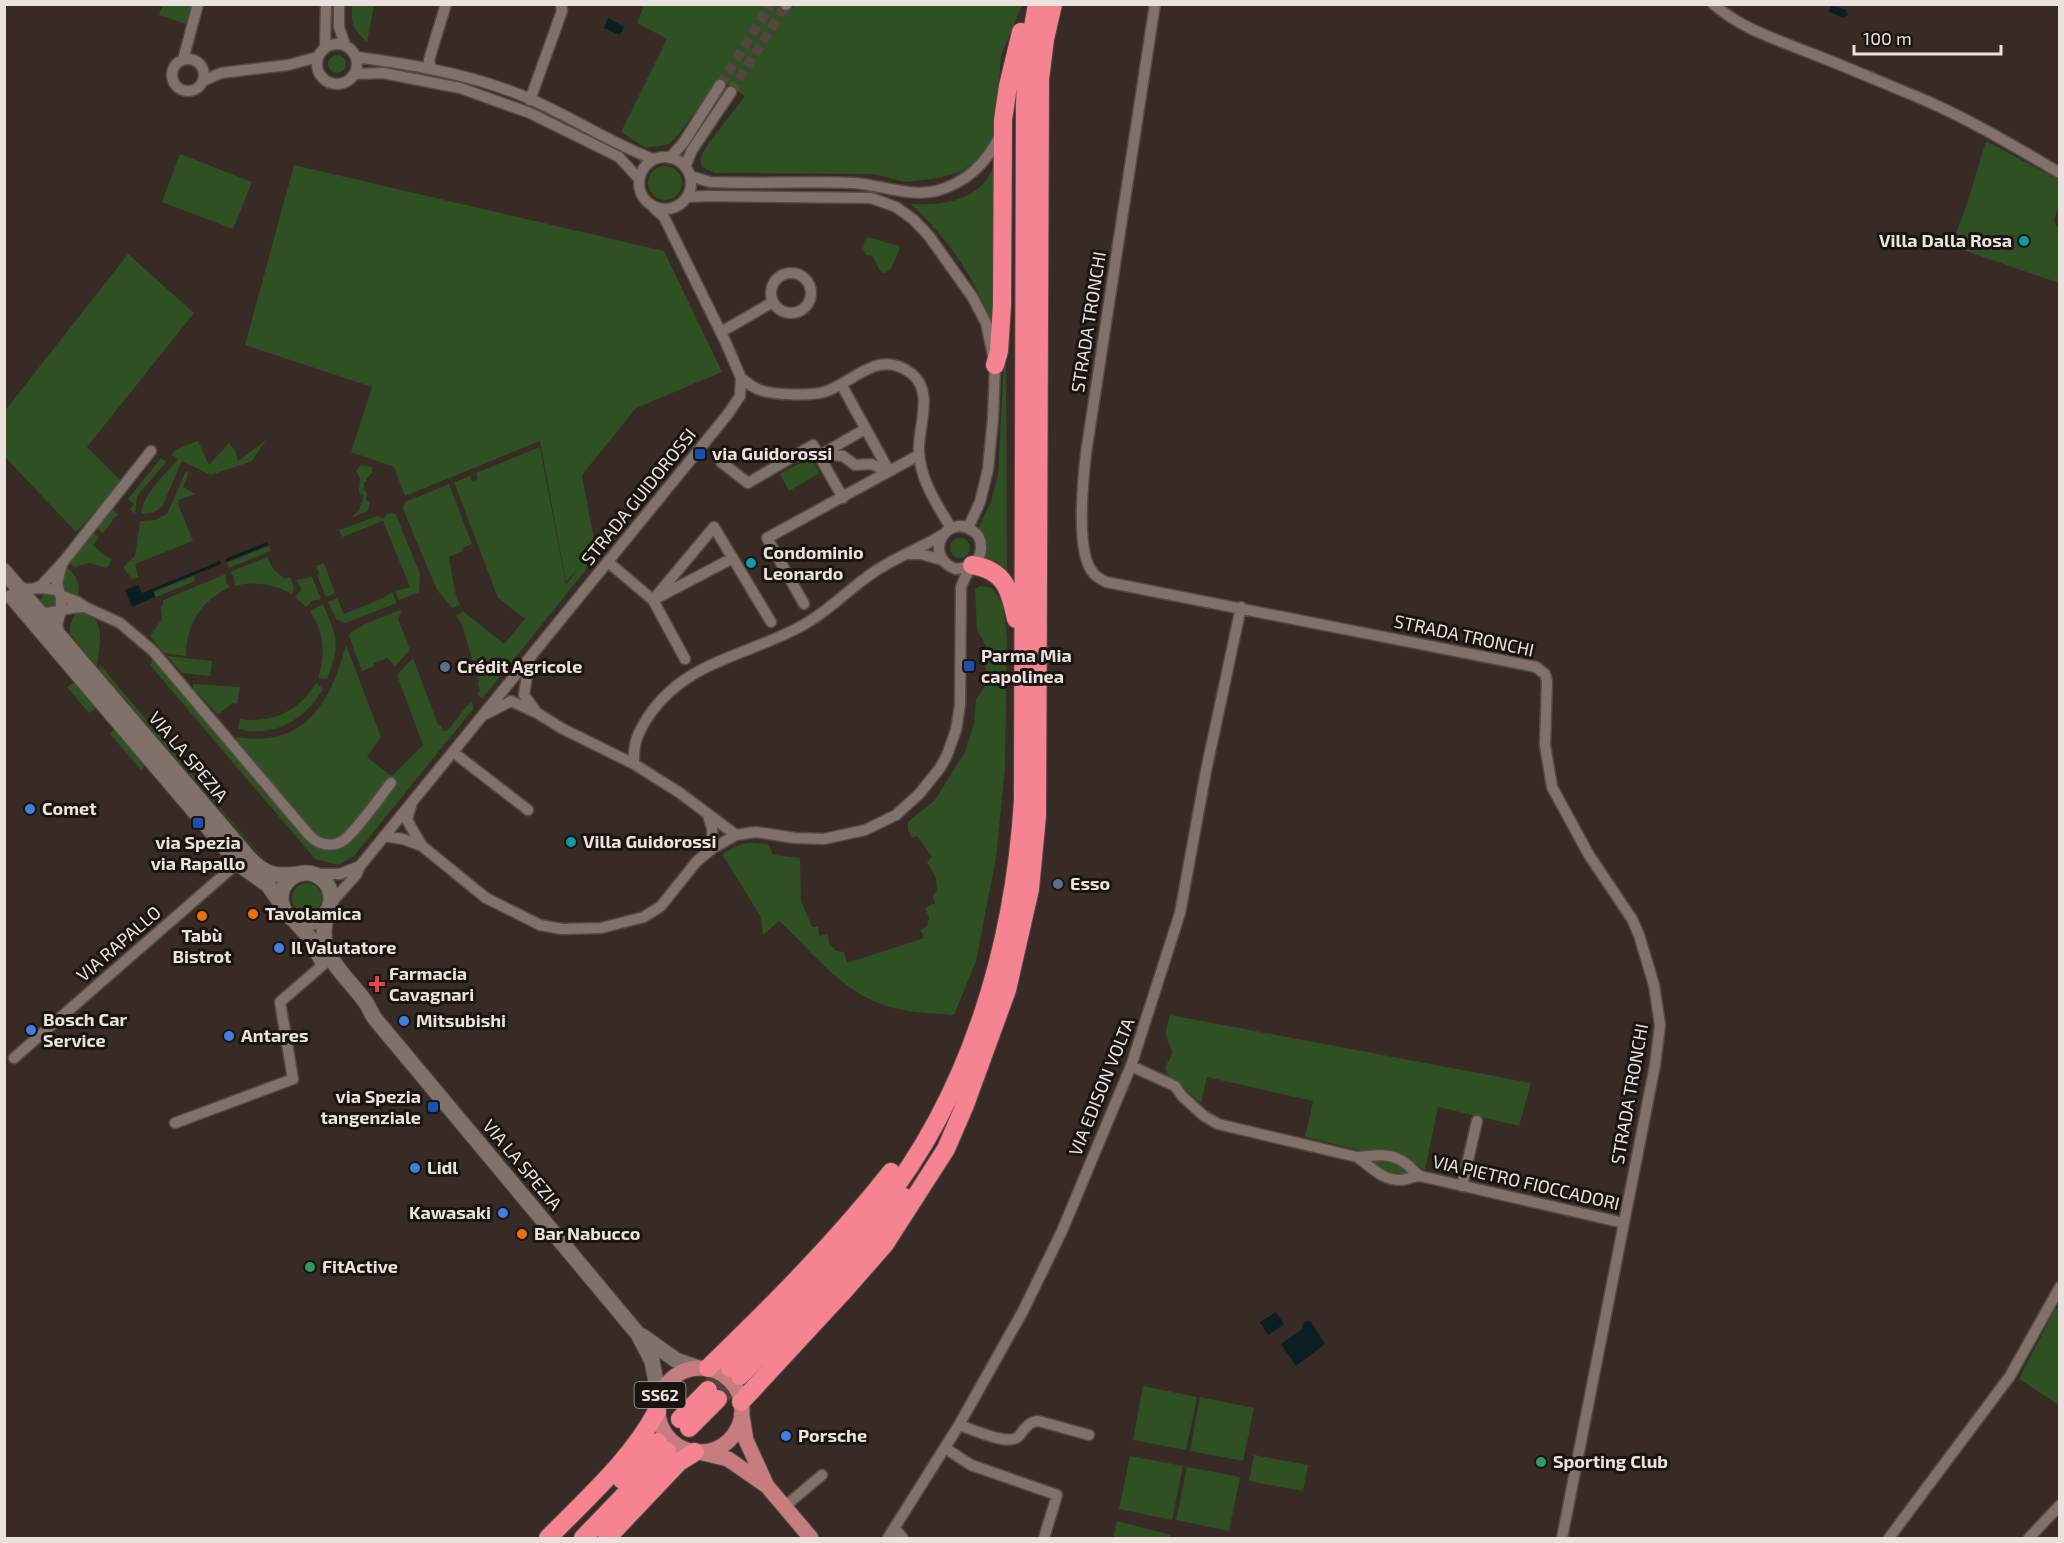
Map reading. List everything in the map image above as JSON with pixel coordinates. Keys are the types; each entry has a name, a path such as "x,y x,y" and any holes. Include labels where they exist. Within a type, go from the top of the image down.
{"highway":[{"path":"995,365 1000,349 1002,299 1003,120 1008,86 1028,4"},
{"path":"975,1076 914,1183 888,1218 852,1260 735,1372 880,1208 922,1145 943,1108 981,1020 1007,927 1021,832 1024,736 1025,105 1027,62 1037,4"},
{"path":"742,1408 885,1244 917,1198 946,1149 1007,990 1014,963 1030,889 1037,816 1040,79 1045,39 1053,4"},
{"path":"971,566 997,574 1008,589 1012,600 1017,622 1024,736"},
{"path":"702,1368 780,1299 853,1221 914,1144 930,1119 943,1108"},
{"path":"685,1424 713,1395"},
{"path":"548,1539 628,1455 647,1429 658,1404"},
{"path":"566,1539 662,1447 583,1539"},
{"path":"607,1539 679,1462 699,1452"}],"main road":[{"name":"VIA LA SPEZIA","path":"7,583 53,601 60,645 114,716 268,885 291,918 310,938 324,964 358,1005 376,1020 638,1334 652,1361 659,1424 666,1437 676,1446 728,1459 767,1486"},
{"name":"VIA LA SPEZIA","path":"7,583 168,775"},
{"name":"VIA LA SPEZIA","path":"242,859 267,873 314,874 327,884 331,894 323,931 325,949 332,961 366,1002 376,1020"},
{"path":"282,904 283,888 289,879 298,874"},
{"path":"291,918 301,922 312,922 322,917 329,907"},
{"name":"VIA LA SPEZIA","path":"638,1334 676,1360 720,1372 730,1380 737,1390 742,1408 746,1440 767,1486 811,1539"},
{"name":"SS62","path":"658,1404 664,1386 673,1376 684,1370 702,1368"},
{"path":"699,1452 715,1450 733,1436 739,1426 742,1408"}],"street":[{"path":"198,4 183,60 176,65 172,74 178,87 187,91 196,89 203,81 220,73 288,65 318,57"},
{"path":"325,47 326,4"},
{"path":"339,4 339,27 345,45"},
{"path":"431,69 429,60 446,4"},
{"path":"530,100 562,12 561,4"},
{"name":"STRADA TRONCHI","path":"1155,4 1086,453 1082,489 1082,529 1088,563 1094,574 1106,582 1536,667 1545,674 1547,681 1545,745 1552,787 1588,855 1632,920 1654,984 1660,1013 1660,1036 1562,1539"},
{"path":"1713,4 1758,34 1806,51 1946,109 2060,173"},
{"path":"331,44 345,45 356,57 355,74 345,83 332,84 321,77 318,71 318,57 325,47 331,44"},
{"path":"356,57 431,69 513,92 582,123 632,151 653,159 670,158 688,171 710,182 850,183 907,192 928,192 956,183 976,170 993,150 1000,136 1003,120"},
{"path":"183,60 196,62 202,68 220,73"},
{"path":"288,65 318,71"},
{"path":"202,68 203,81"},
{"path":"355,74 383,73 460,88 530,113 619,157 639,179"},
{"path":"670,158 682,144 720,85"},
{"path":"654,208 669,210 687,197 690,191 688,171 692,150 731,92"},
{"path":"653,159 641,171 638,187 641,195 646,203 664,216 741,378 756,389 763,391 810,394 824,392 869,367 883,364 900,368 922,385 924,400 918,442 919,455 925,481 947,531 938,550 942,560"},
{"path":"687,197 709,195 871,198 896,207 914,220 938,247 973,298 986,323 995,365 988,469 980,502 968,528"},
{"path":"674,238 676,207"},
{"path":"721,332 773,302"},
{"name":"STRADA GUIDOROSSI","path":"329,907 384,836 733,409 740,396 741,378"},
{"path":"841,384 888,470"},
{"path":"820,454 866,429"},
{"path":"721,462 747,483 813,445 843,498"},
{"path":"53,601 63,561 151,451"},
{"path":"820,454 843,456 855,465 871,464 888,470"},
{"path":"804,604 768,538 919,455"},
{"path":"653,600 714,526 771,622"},
{"path":"384,836 403,839 422,846 486,898 540,925 573,929 601,928 644,917 661,906 690,868 713,848 736,835 756,832 809,839 841,836 866,830 896,815 919,795 947,755 958,717 961,588 965,574 980,555 981,542 978,536 968,528 947,531 925,546 903,554 867,576 808,622 790,633 709,665 679,683 657,705 633,744 615,754"},
{"path":"903,554 921,554 942,560 952,568 961,588"},
{"path":"653,600 733,558"},
{"path":"53,601 63,561"},
{"path":"608,562 653,600 685,659"},
{"path":"952,568 961,569 971,566"},
{"path":"53,601 117,621 149,646 311,838 317,842 331,844 344,839 391,783"},
{"name":"VIA EDISON VOLTA","path":"888,1539 959,1425 1023,1311 1062,1231 1131,1066 1180,912 1206,771 1241,607"},
{"path":"530,658 524,694 537,713"},
{"path":"482,716 511,701 537,713 563,729 634,764 680,793 736,835"},
{"path":"633,744 634,764"},
{"path":"453,752 528,810"},
{"path":"412,802 407,820 422,846"},
{"path":"708,815 712,828 713,848"},
{"name":"VIA RAPALLO","path":"14,1058 242,859"},
{"path":"314,874 340,874 360,866"},
{"path":"175,1123 293,1079 280,1002 324,964"},
{"name":"VIA PIETRO FIOCCADORI","path":"1131,1066 1175,1086 1188,1102 1214,1123 1357,1157 1378,1154 1390,1156 1404,1162 1420,1176"},
{"path":"1462,1186 1477,1121"},
{"name":"VIA PIETRO FIOCCADORI","path":"1357,1157 1377,1174 1385,1177 1401,1180 1420,1176 1624,1223"},
{"path":"1889,1539 2010,1376 2060,1287"},
{"path":"959,1425 1006,1441 1018,1437 1027,1425 1038,1421 1089,1435"},
{"path":"945,1448 971,1465 1058,1495 1044,1539"},
{"path":"784,1507 822,1475"},
{"path":"2029,1539 2060,1506"},
{"path":"895,1529 903,1539"}],"green space":[{"path":"786,4 792,8 795,4 1022,5 1001,56 995,133 984,155 962,171 938,178 906,182 873,174 715,173 702,167 700,158 745,96 719,79 669,144 646,148 621,132 667,39 637,23 644,5"},
{"path":"163,5 192,5 188,25 159,15"},
{"path":"352,5 374,5 367,42 354,26"},
{"path":"337,55 343,58 346,64 343,70 337,73 331,70 328,64 331,58"},
{"path":"1986,141 2059,180 2059,203 2054,221 2059,230 2059,283 1951,246 1967,204"},
{"path":"180,154 252,182 233,229 162,202"},
{"path":"294,165 664,251 722,372 636,408 582,475 597,556 482,699 477,694 480,690 479,681 462,625 456,615 464,612 504,644 525,619 498,598 454,482 470,476 472,481 478,479 476,473 540,447 566,585 579,568 566,582 540,441 405,496 394,467 351,452 372,387 245,345"},
{"path":"994,165 994,329 970,277 938,232 911,204 939,203 966,196 983,184"},
{"path":"665,166 677,171 682,183 677,195 665,200 653,195 648,183 653,171"},
{"path":"868,237 900,248 891,269 885,273 881,272 872,256 866,255 863,249 865,239"},
{"path":"128,254 194,313 87,447 122,482 76,532 5,457 4,412"},
{"path":"1006,326 1007,572 997,561 985,560 986,543 979,527 991,502 998,474"},
{"path":"266,440 252,461 211,475 182,461 162,507 153,513 141,514 150,492 178,459 171,455 177,449 198,441 209,465 229,443 235,450 238,461"},
{"path":"811,457 820,473 789,491 780,474"},
{"path":"161,458 166,462 137,496 135,514 130,509 134,504 128,499"},
{"path":"361,465 372,467 372,473 364,482 365,488 362,489 367,492 366,500 370,502 368,511 351,518 359,510 364,496 359,492 360,478 356,471"},
{"path":"186,471 189,472 183,487 195,494 179,500 178,504 193,541 135,564 138,577 132,580 123,567 135,556 140,521 155,520 167,514"},
{"path":"449,484 472,544 449,557 455,592 460,605 452,608 437,590 403,509 405,502"},
{"path":"112,509 118,514 103,533 97,528"},
{"path":"392,513 396,515 420,574 419,592 399,600 395,591 410,587 383,521 342,537 339,530 378,516 383,519"},
{"path":"93,532 99,537 93,545 112,559 107,568 89,563 74,567 69,563"},
{"path":"960,538 967,541 970,548 967,555 960,558 953,555 950,548 953,541"},
{"path":"269,546 271,551 229,568 226,563"},
{"path":"267,557 274,570 285,579 290,577 294,587 292,594 264,584 235,586 234,577 230,572"},
{"path":"324,563 335,593 326,597 317,575 319,574 316,566"},
{"path":"66,566 77,581 79,589 77,599 67,593 62,585"},
{"path":"226,574 226,582 230,587 211,599 198,614 189,634 186,656 164,653 150,636 162,619 163,600"},
{"path":"194,576 195,581 156,597 154,592"},
{"path":"312,577 321,599 312,601 306,607 295,597 302,589 296,580"},
{"path":"980,586 992,588 1003,604 1007,637 1005,767 996,858 976,961 954,1015 901,1010 876,1002 845,984 779,921 763,935 761,917 722,854 739,845 755,843 769,845 773,855 800,858 801,901 812,927 818,927 819,936 828,934 829,943 836,951 844,952 847,963 924,938 921,930 927,926 929,917 925,908 935,903 933,896 937,890 936,878 927,862 932,857 917,836 912,838 908,830 908,822 935,800 965,752 974,724 976,699 985,687 986,646 977,630 975,589"},
{"path":"392,592 397,603 345,623 336,619 328,602 337,598 344,614"},
{"path":"48,594 54,596 56,602 54,608 48,610 42,608 40,602 42,596"},
{"path":"323,604 336,641 334,658 327,679 318,678 322,661 322,643 315,619 310,611"},
{"path":"77,610 94,618 98,625 100,640 97,667 70,634 70,625"},
{"path":"400,610 398,619 410,650 395,666 387,658 362,671 349,636 350,633 365,624"},
{"path":"346,645 381,737 367,757 390,775 393,775 423,745 397,675 413,658 438,725 441,725 443,731 448,730 471,701 474,708 354,856 338,865 315,859 150,665 153,659 307,840 339,847 387,781 341,836 326,840 316,836 235,740 237,737 261,739 281,736 297,728 323,702 340,666"},
{"path":"167,656 212,661 210,676 182,673"},
{"path":"100,665 263,858 99,669"},
{"path":"74,682 96,708 89,713 67,687"},
{"path":"316,683 323,689 316,700 298,718 264,731 238,729 240,719 274,717 293,708"},
{"path":"193,684 240,687 237,704 232,703 218,715 193,688"},
{"path":"114,729 145,766 141,770 110,734"},
{"path":"307,883 318,887 322,898 318,909 307,913 296,909 292,898 296,887"},
{"path":"1170,1015 1531,1083 1519,1126 1438,1107 1425,1170 1393,1151 1359,1150 1305,1137 1313,1101 1207,1077 1201,1103 1166,1073 1165,1067 1172,1053 1166,1033"},
{"path":"1371,1158 1394,1160 1409,1171 1409,1174 1394,1176 1370,1163"},
{"path":"2055,1309 2059,1309 2059,1405 2019,1379"},
{"path":"1143,1386 1197,1397 1186,1450 1133,1440"},
{"path":"1200,1397 1254,1408 1243,1461 1190,1451"},
{"path":"1254,1455 1308,1465 1303,1491 1249,1481"},
{"path":"1130,1456 1183,1466 1172,1520 1119,1509"},
{"path":"1187,1467 1240,1477 1229,1531 1176,1520"},
{"path":"1117,1521 1170,1535 1169,1538 1113,1538"}],"water":[{"path":"1831,5 1846,10 1848,15 1844,18 1829,12"},
{"path":"608,18 624,27 620,35 604,28"},
{"path":"267,542 268,545 226,562 225,559"},
{"path":"220,561 221,564 153,591 155,597 132,607 125,590 138,585 142,593"},
{"path":"1276,1312 1284,1324 1268,1335 1260,1322"},
{"path":"1311,1322 1325,1344 1296,1366 1281,1344 1302,1329 1303,1323"}],"tunnel":[{"path":"720,85 771,4"},
{"path":"731,92 786,5"},
{"path":"708,1390 730,1368"},
{"path":"718,1399 740,1376"},
{"path":"658,1442 680,1419"},
{"path":"667,1451 689,1428"}],"place":[{"name":"Villa Dalla Rosa","path":"2024,241"},
{"name":"via Guidorossi","path":"700,454"},
{"name":"Condominio Leonardo","path":"751,563"},
{"name":"Parma Mia capolinea","path":"969,666"},
{"name":"Crédit Agricole","path":"445,667"},
{"name":"Comet","path":"30,809"},
{"name":"via Spezia via Rapallo","path":"198,823"},
{"name":"Villa Guidorossi","path":"571,842"},
{"name":"Esso","path":"1058,884"},
{"name":"Tavolamica","path":"253,914"},
{"name":"Tabù Bistrot","path":"202,916"},
{"name":"Il Valutatore","path":"279,948"},
{"name":"Farmacia Cavagnari","path":"377,984"},
{"name":"Mitsubishi","path":"404,1021"},
{"name":"Bosch Car Service","path":"31,1030"},
{"name":"Antares","path":"229,1036"},
{"name":"via Spezia tangenziale","path":"433,1107"},
{"name":"Lidl","path":"415,1168"},
{"name":"Kawasaki","path":"503,1213"},
{"name":"Bar Nabucco","path":"522,1234"},
{"name":"FitActive","path":"310,1267"},
{"name":"Porsche","path":"786,1436"},
{"name":"Sporting Club","path":"1541,1462"}]}
